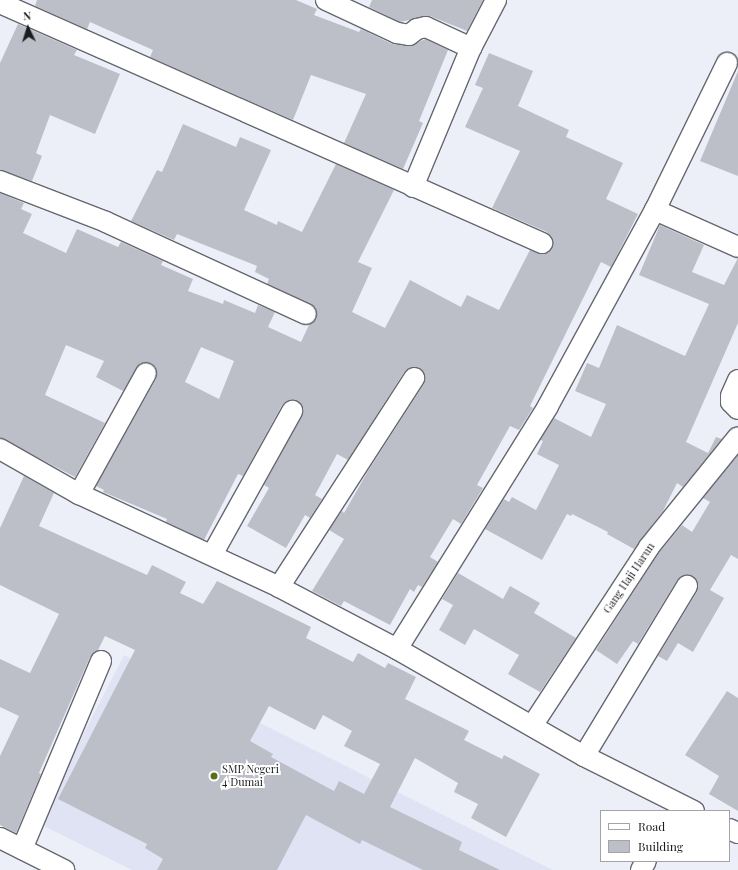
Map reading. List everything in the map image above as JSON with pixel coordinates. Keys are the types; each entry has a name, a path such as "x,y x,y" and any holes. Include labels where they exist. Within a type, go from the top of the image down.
{"street":[{"path":"326,0 397,33 409,35 417,29 426,27 471,48"},
{"path":"413,187 471,48 496,0"},
{"path":"0,3 542,243"},
{"path":"397,649 548,406 655,210 727,63"},
{"path":"0,181 106,222 306,314"},
{"path":"655,210 738,248"},
{"path":"80,494 146,373"},
{"path":"279,587 414,378"},
{"path":"738,380 731,396 732,402 738,409"},
{"path":"212,555 292,411"},
{"name":"Gang Haji Harun","path":"532,726 649,547 738,437"},
{"path":"0,449 80,494 279,587 397,649 584,756 683,809"},
{"path":"584,756 687,586"},
{"path":"22,849 101,660"},
{"path":"0,838 64,870"}],"shaded area":[{"name":"SMP Negeri 4 Dumai","path":"124,655 553,870 132,870 38,823"}],"building":[{"path":"37,0 296,0 317,9 314,15 359,32 361,29 392,44 411,46 425,39 448,50 419,121 423,123 403,169 344,143 366,94 311,75 293,120 150,57 153,50 90,22 87,29 35,6"},
{"path":"372,0 483,0 467,31 430,16 400,22 369,7"},
{"path":"18,24 77,50 74,55 120,74 95,134 50,115 36,153 42,156 32,181 0,170 0,63"},
{"path":"489,53 533,71 518,106 569,130 566,137 623,163 606,199 638,214 611,267 601,262 530,406 533,408 519,430 510,426 477,485 483,488 461,524 453,519 430,557 438,562 422,587 418,585 414,592 410,589 390,625 344,601 341,606 312,591 344,539 329,530 342,511 344,513 368,471 424,384 424,373 420,368 409,368 404,372 348,460 337,454 315,495 322,499 310,518 305,515 286,548 247,526 269,488 264,485 302,416 302,405 297,401 286,401 282,405 243,476 238,474 204,540 166,522 167,519 103,492 104,490 96,486 156,379 156,367 151,363 140,363 123,391 96,377 104,361 66,345 45,395 105,423 75,477 0,438 0,193 24,203 21,209 32,214 23,233 66,253 77,229 118,247 121,242 163,261 161,265 193,279 188,291 223,304 224,300 255,313 258,305 275,312 268,327 301,342 309,325 316,319 315,307 267,284 269,279 255,272 257,266 177,234 174,240 131,221 157,170 162,172 183,124 236,147 240,137 271,150 244,210 277,225 278,221 302,232 336,164 394,190 358,262 372,268 352,312 385,328 410,280 461,307 467,295 499,310 530,250 544,254 549,252 553,242 547,232 492,208 520,151 465,127 483,88 475,85","holes":["201,347 234,361 219,399 185,382"]},
{"path":"738,71 738,176 700,161"},
{"path":"660,225 704,245 692,272 724,285 738,258 738,323 686,442 708,453 716,437 722,439 683,487 677,483 663,511 634,549 607,534 608,532 572,514 571,516 567,514 542,560 485,529 504,499 509,502 512,497 536,510 559,465 537,454 543,441 540,440 554,418 591,437 606,404 575,391 587,363 599,368 617,325 685,356 709,304 639,275"},
{"path":"738,455 738,559 731,555 710,590 724,598 693,652 678,643 667,661 658,656 697,592 697,580 687,575 677,580 638,644 633,641 617,664 596,650 658,554 682,525 692,532 710,502 703,498"},
{"path":"24,476 54,493 39,526 147,575 152,565 186,582 180,593 203,604 217,581 311,627 306,638 353,662 358,653 385,668 388,663 416,677 405,699 469,731 464,740 502,759 504,755 540,774 506,837 471,818 478,804 454,792 458,783 415,758 390,807 462,842 459,850 500,870 423,870 362,840 360,844 306,815 277,870 157,870 163,859 145,848 147,844 58,799 135,650 105,636 98,650 90,657 39,773 41,774 16,833 0,825 0,756 19,716 0,707 0,659 30,673 59,614 0,585 0,528","holes":["269,706 315,730 323,715 352,731 344,746 380,764 364,794 339,781 334,791 271,757 273,754 250,741"]},
{"path":"458,573 503,599 510,586 540,603 534,613 576,638 540,692 508,674 519,655 474,629 465,645 439,630 453,605 442,599"},
{"path":"727,691 738,698 738,811 709,794 719,776 685,755"}],"place":[{"name":"SMP Negeri 4 Dumai","path":"214,776"}]}
